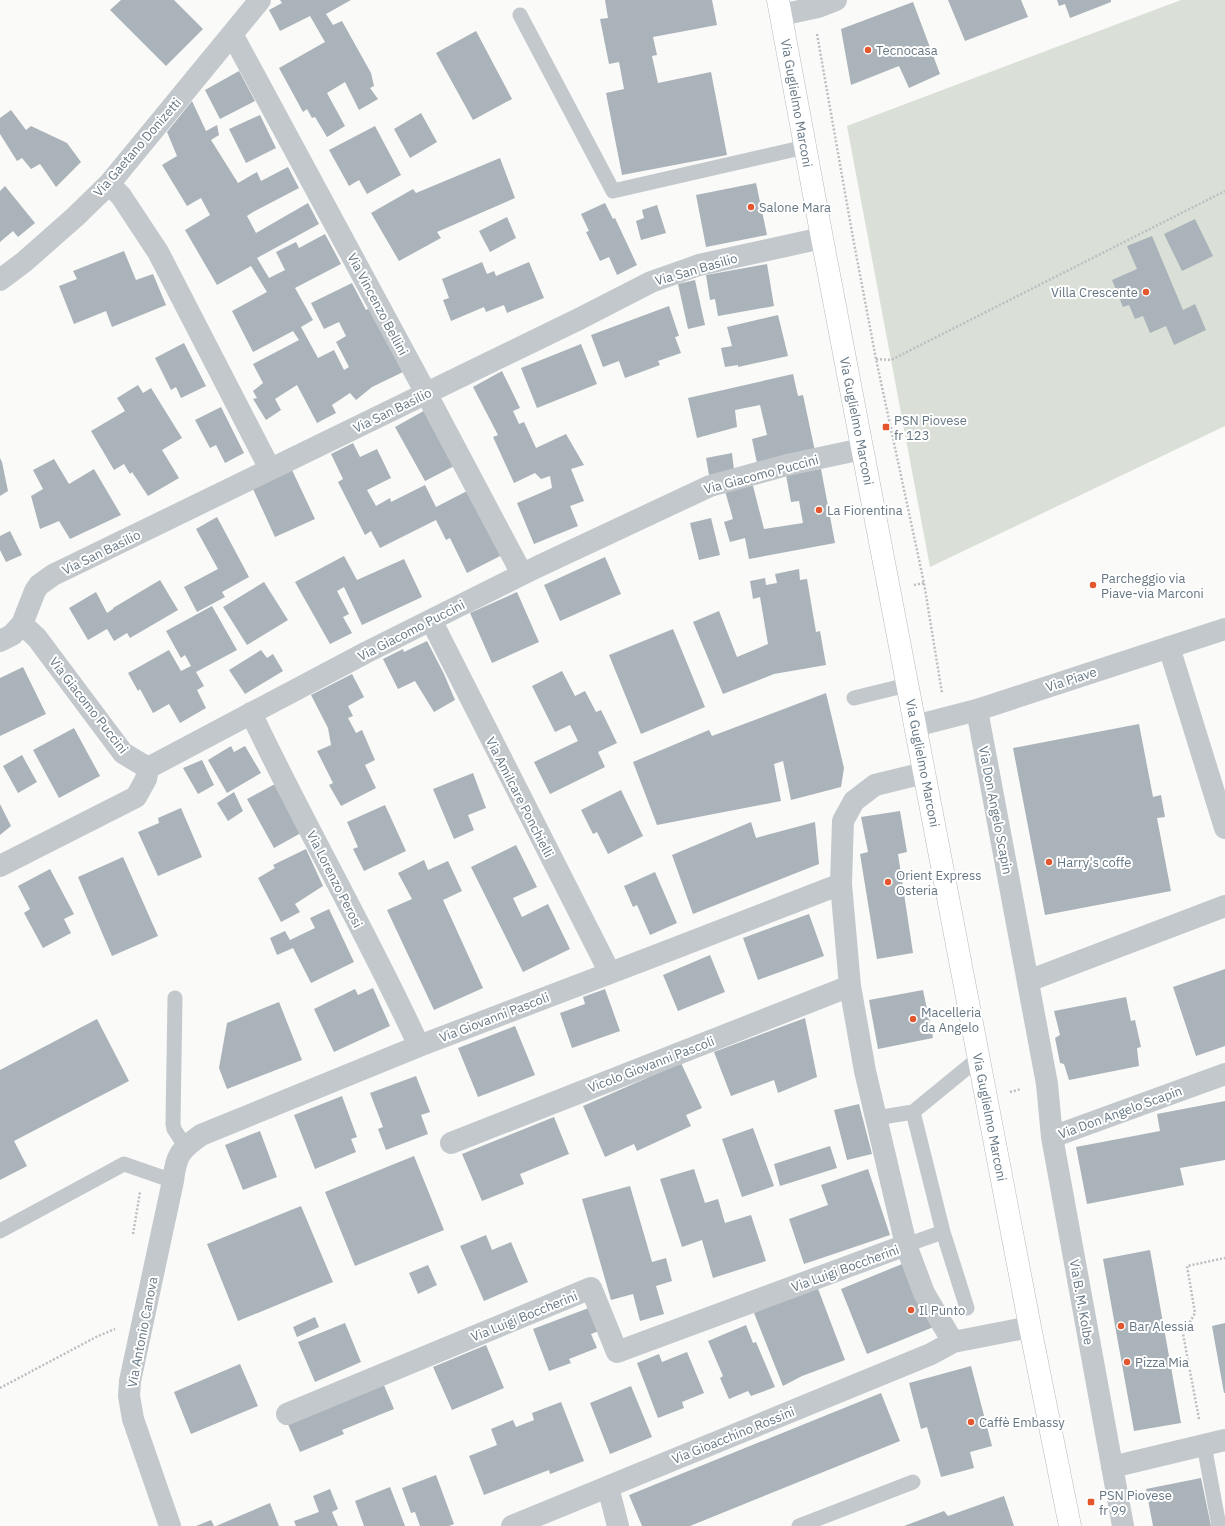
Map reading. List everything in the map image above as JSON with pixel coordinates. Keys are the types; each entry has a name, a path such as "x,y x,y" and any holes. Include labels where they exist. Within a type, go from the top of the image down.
{"main road":[{"name":"Via Guglielmo Marconi","path":"780,8 822,238 924,774 1030,1327 1070,1526"}],"street":[{"name":"Via Gaetano Donizetti","path":"0,280 24,262 109,184 260,0"},
{"path":"780,8 824,2"},
{"name":"Via Vincenzo Bellini","path":"232,34 522,574"},
{"path":"109,184 121,196 158,252 270,469"},
{"name":"Via San Basilio","path":"0,641 12,635 22,624 35,591 52,575 579,319 651,282 699,265 822,238"},
{"name":"Via Giacomo Puccini","path":"22,624 37,638 123,753 148,768 367,652 522,574 710,486 787,465 862,449"},
{"name":"Via Amilcare Ponchielli","path":"431,620 610,973"},
{"name":"Via Piave","path":"915,726 977,710 1225,629"},
{"path":"1169,647 1225,828"},
{"name":"Via Don Angelo Scapin","path":"977,710 1047,1084 1052,1137 1225,1074"},
{"name":"Via Lorenzo Perosi","path":"251,713 342,893 378,960 419,1046"},
{"path":"0,866 136,797 146,779 148,768"},
{"path":"924,774 875,785 854,801 843,821 841,884 850,986 865,1071 906,1245 924,1293 954,1342"},
{"name":"Via Giovanni Pascoli","path":"173,1181 176,1162 186,1146 201,1136 419,1046 841,884"},
{"path":"1028,981 1225,906"},
{"name":"Vicolo Giovanni Pascoli","path":"451,1143 850,986"},
{"name":"Via B. M. Kolbe","path":"1052,1137 1123,1526"},
{"name":"Via Antonio Canova","path":"170,1526 133,1419 129,1396 130,1381 173,1181"},
{"name":"Via Luigi Boccherini","path":"287,1414 591,1288 617,1352 906,1245"},
{"name":"Via Gioacchino Rossini","path":"512,1526 931,1354 954,1342 1030,1327"},
{"path":"1112,1467 1225,1440"},
{"path":"608,1487 618,1526"}],"lane":[{"path":"520,15 613,190 805,147"},
{"path":"854,698 907,685"},
{"path":"175,998 173,1124 174,1129 186,1146"},
{"path":"876,1118 913,1112 979,1058"},
{"path":"913,1112 943,1232 967,1308"},
{"path":"0,1231 124,1164 173,1181"},
{"path":"906,1245 943,1232"},
{"path":"1204,1445 1219,1526"},
{"path":"799,1526 913,1482"}],"path":[{"path":"824,2 816,30 819,52 876,359 924,583 943,695"},
{"path":"876,359 891,360 1225,191"},
{"path":"986,1097 1047,1084"},
{"path":"1204,1445 1183,1334 1195,1313 1187,1266 1225,1258"},
{"path":"0,1388 113,1329 119,1328 141,1330"}],"shaded area":[{"path":"1181,0 1225,0 1225,426 930,567 847,126"}],"building":[{"path":"121,0 174,0 203,29 166,66 110,10"},
{"path":"280,0 351,0 326,14 333,25 342,21 371,73 374,86 370,88 378,99 359,110 345,82 327,93 345,126 327,137 315,117 312,118 307,109 303,112 279,68 325,42 310,16 280,31 269,10 282,3"},
{"path":"605,0 712,0 717,25 653,37 657,55 652,56 658,83 711,72 727,155 622,175 606,93 624,89 619,62 609,64 600,19 608,18"},
{"path":"948,0 1021,0 1028,17 965,41"},
{"path":"1057,0 1111,0 1111,2 1070,18 1065,4 1059,6"},
{"path":"913,2 940,74 909,88 899,66 851,85 841,29"},
{"path":"476,31 512,99 473,120 436,53"},
{"path":"239,71 255,101 220,119 205,90"},
{"path":"192,101 206,131 217,125 219,135 211,140 238,183 257,172 261,181 288,167 299,188 247,216 256,233 308,203 319,224 257,258 269,278 285,270 276,252 296,242 299,248 325,234 341,264 295,288 313,320 301,327 318,358 334,350 344,370 349,367 336,342 346,336 339,322 324,329 311,303 352,283 366,310 371,307 403,372 372,387 356,400 350,393 332,405 336,413 317,423 297,385 275,399 281,410 266,420 253,399 257,398 253,391 263,383 253,364 299,340 293,331 253,352 232,311 267,292 251,266 217,285 185,230 210,215 201,198 187,206 162,165 177,156 167,132"},
{"path":"11,110 26,130 31,126 67,143 81,162 56,187 40,164 31,169 22,158 17,161 0,134 0,118"},
{"path":"421,113 437,142 410,158 394,129"},
{"path":"260,115 276,148 246,163 229,129"},
{"path":"375,126 401,175 367,194 359,180 349,186 329,150"},
{"path":"500,158 515,198 437,232 441,238 399,261 371,213 413,189 416,193"},
{"path":"756,183 767,235 706,247 696,195"},
{"path":"5,186 35,223 18,237 13,231 0,242 0,191"},
{"path":"605,203 613,219 615,218 637,265 617,275 609,257 600,261 586,232 589,231 581,214"},
{"path":"657,205 666,233 641,240 636,221 644,218 642,210"},
{"path":"507,217 516,238 490,252 479,231"},
{"path":"1195,219 1213,256 1182,271 1164,234"},
{"name":"Villa Crescente","path":"1152,236 1183,310 1195,304 1206,330 1174,345 1166,326 1150,333 1143,316 1135,319 1129,305 1123,307 1112,280 1137,269 1127,246"},
{"path":"124,251 136,280 153,274 166,305 112,327 106,311 74,324 59,286 77,279 73,271"},
{"path":"482,262 487,274 494,271 496,276 529,262 544,298 507,313 504,305 486,312 484,307 451,321 443,300 449,298 442,279"},
{"path":"767,264 774,306 718,316 715,299 710,300 706,275"},
{"path":"695,280 705,325 688,329 678,284"},
{"path":"669,306 679,336 675,337 681,353 658,361 660,365 625,378 619,361 603,367 591,335"},
{"path":"778,315 788,356 738,367 738,365 725,367 721,348 732,346 727,327"},
{"path":"184,343 206,386 181,398 176,387 171,390 155,358"},
{"path":"581,344 597,384 537,408 521,368"},
{"path":"502,371 520,408 513,411 519,424 524,422 536,448 566,434 584,465 571,469 584,501 570,506 578,526 534,544 517,503 552,488 550,476 541,479 535,473 514,483 493,437 498,435 473,387"},
{"path":"793,374 798,396 803,395 816,456 758,468 752,439 767,435 760,405 735,410 737,427 697,438 688,398"},
{"path":"138,385 143,393 151,388 182,438 162,450 179,478 148,496 132,472 130,474 124,464 114,470 91,431 125,411 117,398"},
{"path":"221,407 244,453 225,463 216,445 210,448 195,420"},
{"path":"429,408 460,463 425,481 395,427"},
{"path":"353,443 360,457 377,449 391,478 367,490 376,506 390,498 391,502 425,485 436,507 471,489 504,554 467,573 450,538 446,540 436,520 380,548 371,531 365,535 338,482 343,479 331,454"},
{"path":"732,453 734,470 709,475 706,458"},
{"path":"0,458 8,491 0,496"},
{"path":"54,459 69,484 94,469 121,515 70,539 59,521 40,529 31,496 43,489 33,470"},
{"path":"821,469 835,543 749,559 745,538 730,542 724,522 733,519 725,491 752,482 764,529 803,523 799,501 791,502 786,475"},
{"path":"292,470 315,519 275,537 253,489"},
{"path":"217,517 249,577 222,592 225,597 197,612 184,587 218,569 196,529"},
{"path":"711,518 720,555 699,560 690,523"},
{"path":"10,531 22,555 6,562 0,550 0,536"},
{"path":"344,556 357,580 404,559 422,597 362,625 344,587 337,591 349,614 343,617 352,633 330,644 295,582"},
{"path":"605,557 621,594 560,621 544,585"},
{"path":"799,569 800,580 807,579 816,632 820,631 826,665 774,674 723,694 693,622 719,611 737,657 768,644 760,597 753,599 750,581 765,578 766,585 777,583 775,574"},
{"path":"160,580 178,610 130,638 127,633 114,641 107,629 88,640 69,608 96,592 107,613"},
{"path":"264,582 288,620 247,645 223,607"},
{"path":"517,592 539,642 492,663 470,613"},
{"path":"212,606 237,650 196,672 204,686 197,690 206,708 180,723 169,704 153,713 140,689 138,691 128,673 169,650 181,671 191,666 185,655 181,658 166,631"},
{"path":"673,629 705,707 641,734 609,655"},
{"path":"427,641 444,674 455,700 434,712 415,681 398,689 383,659 403,649 404,652"},
{"path":"261,650 267,658 273,654 283,671 245,694 229,670"},
{"path":"23,667 46,714 0,736 0,678"},
{"path":"562,671 575,696 585,691 596,712 601,710 617,743 598,752 605,767 550,794 534,762 578,741 570,725 555,732 532,686"},
{"path":"352,674 364,697 348,706 353,716 348,718 356,733 362,730 375,760 365,765 376,788 341,806 329,785 333,783 317,751 331,745 328,728 311,695"},
{"path":"826,693 844,768 841,787 791,800 783,761 774,764 781,801 657,825 633,762 709,730 712,736"},
{"path":"1139,724 1153,797 1161,795 1165,817 1157,818 1171,891 1045,915 1013,748"},
{"path":"74,728 100,776 59,798 33,750"},
{"path":"231,746 234,752 245,746 261,773 227,793 208,760"},
{"path":"22,755 37,782 18,793 3,766"},
{"path":"202,760 214,785 198,794 183,768"},
{"path":"473,773 486,808 468,815 474,830 454,839 433,789"},
{"path":"275,784 301,833 274,848 247,799"},
{"path":"621,790 643,836 608,854 597,832 593,834 581,810"},
{"path":"234,792 243,811 228,821 217,803"},
{"path":"0,804 11,826 0,835"},
{"path":"385,805 406,851 364,871 353,849 358,847 347,822"},
{"path":"181,808 202,857 158,876 138,832 159,823 158,818"},
{"path":"900,811 907,852 898,854 913,953 877,959 860,854 868,852 861,817"},
{"path":"751,822 756,838 815,822 819,864 693,914 672,855"},
{"path":"516,845 537,887 513,898 522,917 548,904 570,949 523,972 471,867"},
{"path":"306,849 323,886 295,904 300,912 281,922 258,878 275,868 273,865"},
{"path":"123,857 158,936 112,956 78,877"},
{"path":"424,860 428,870 448,861 462,891 443,900 483,988 434,1010 387,910 412,899 398,873"},
{"path":"50,869 74,914 64,919 71,933 43,948 24,913 30,909 18,886"},
{"path":"655,872 677,923 650,935 637,905 633,907 624,886"},
{"path":"329,909 354,962 311,983 293,948 277,955 270,938 285,931 290,940 315,928 310,918"},
{"path":"809,914 824,956 758,980 743,938"},
{"path":"710,955 725,992 678,1011 663,975"},
{"path":"1225,969 1225,1046 1196,1056 1173,987"},
{"path":"373,988 390,1026 334,1052 314,1009 355,989 358,995"},
{"path":"605,989 620,1031 572,1048 560,1013 585,1004 583,997"},
{"path":"923,990 933,1038 878,1049 869,1000"},
{"path":"1126,997 1131,1021 1135,1020 1141,1047 1137,1048 1139,1066 1069,1080 1064,1064 1060,1063 1055,1038 1060,1035 1054,1011"},
{"path":"279,1002 302,1060 227,1089 219,1068 227,1023"},
{"path":"805,1018 817,1077 778,1093 774,1080 731,1096 714,1052"},
{"path":"97,1019 129,1081 14,1141 27,1166 0,1180 0,1070"},
{"path":"515,1026 535,1075 478,1097 458,1048"},
{"path":"681,1063 702,1108 686,1115 691,1126 637,1151 634,1144 605,1157 583,1106"},
{"path":"416,1076 430,1112 421,1115 428,1134 386,1150 378,1129 383,1127 370,1093"},
{"path":"342,1096 357,1137 351,1139 356,1152 315,1169 294,1115"},
{"path":"1225,1101 1225,1160 1180,1168 1184,1185 1087,1204 1076,1147 1160,1131 1157,1114"},
{"path":"859,1104 872,1154 847,1160 834,1110"},
{"path":"554,1117 569,1154 520,1174 524,1184 482,1201 462,1154"},
{"path":"753,1128 774,1186 742,1197 722,1139"},
{"path":"260,1131 277,1177 243,1190 225,1145"},
{"path":"830,1146 837,1168 780,1186 774,1164"},
{"path":"414,1156 444,1230 355,1266 325,1192"},
{"path":"694,1169 705,1203 718,1199 725,1223 751,1215 766,1261 713,1278 702,1240 682,1247 660,1179"},
{"path":"868,1169 890,1235 804,1264 789,1219 828,1205 821,1185"},
{"path":"630,1186 652,1262 666,1258 672,1281 656,1286 664,1314 640,1321 633,1294 611,1300 582,1199"},
{"path":"301,1206 333,1282 238,1321 207,1244"},
{"path":"486,1235 492,1250 511,1242 528,1282 484,1301 460,1246"},
{"path":"1150,1250 1181,1423 1134,1431 1103,1259"},
{"path":"907,1262 936,1326 867,1354 841,1289"},
{"path":"428,1265 437,1285 418,1294 409,1273"},
{"path":"817,1286 845,1360 802,1376 783,1386 754,1313"},
{"path":"594,1306 604,1329 591,1334 597,1348 569,1359 571,1363 549,1371 533,1329"},
{"path":"315,1317 319,1327 297,1337 293,1327"},
{"path":"345,1323 361,1362 315,1382 298,1342"},
{"path":"1225,1323 1225,1393 1224,1393 1212,1326"},
{"path":"746,1325 753,1343 756,1342 775,1387 751,1396 748,1391 729,1399 720,1378 723,1376 708,1341"},
{"path":"486,1345 504,1388 452,1410 433,1367"},
{"path":"687,1352 704,1393 682,1402 684,1408 658,1418 637,1363 659,1354 662,1362"},
{"path":"240,1364 258,1406 191,1434 174,1392"},
{"path":"971,1366 992,1446 970,1452 974,1468 941,1477 927,1427 921,1429 909,1383"},
{"path":"383,1383 394,1409 342,1430 344,1434 300,1452 287,1422"},
{"path":"631,1386 652,1437 610,1454 590,1403"},
{"path":"881,1393 900,1441 690,1526 642,1526 629,1495"},
{"path":"561,1402 584,1461 550,1474 549,1470 484,1495 469,1456 497,1445 491,1429 513,1420 516,1427 534,1420 532,1413"},
{"path":"436,1475 454,1524 449,1526 420,1526 415,1512 411,1513 402,1488"},
{"path":"1201,1478 1211,1526 1153,1526 1146,1489"},
{"path":"390,1487 405,1526 364,1526 355,1501"},
{"path":"330,1489 338,1509 332,1512 338,1526 296,1526 294,1521 319,1512 313,1496"},
{"path":"1004,1496 1014,1526 904,1526 944,1511 948,1516"},
{"path":"270,1503 279,1526 216,1526"},
{"path":"211,1520 214,1526 196,1526"}],"place":[{"name":"Tecnocasa","path":"868,50"},
{"name":"Salone Mara","path":"751,207"},
{"name":"Villa Crescente","path":"1146,292"},
{"name":"PSN Piovese fr 123","path":"886,427"},
{"name":"La Fiorentina","path":"819,510"},
{"name":"Parcheggio via Piave-via Marconi","path":"1093,585"},
{"name":"Harry's coffe","path":"1049,862"},
{"name":"Orient Express Osteria","path":"888,882"},
{"name":"Macelleria da Angelo","path":"913,1019"},
{"name":"Il Punto","path":"911,1310"},
{"name":"Bar Alessia","path":"1121,1326"},
{"name":"Pizza Mia","path":"1127,1362"},
{"name":"Caffè Embassy","path":"971,1422"},
{"name":"PSN Piovese fr 99","path":"1091,1502"}]}
